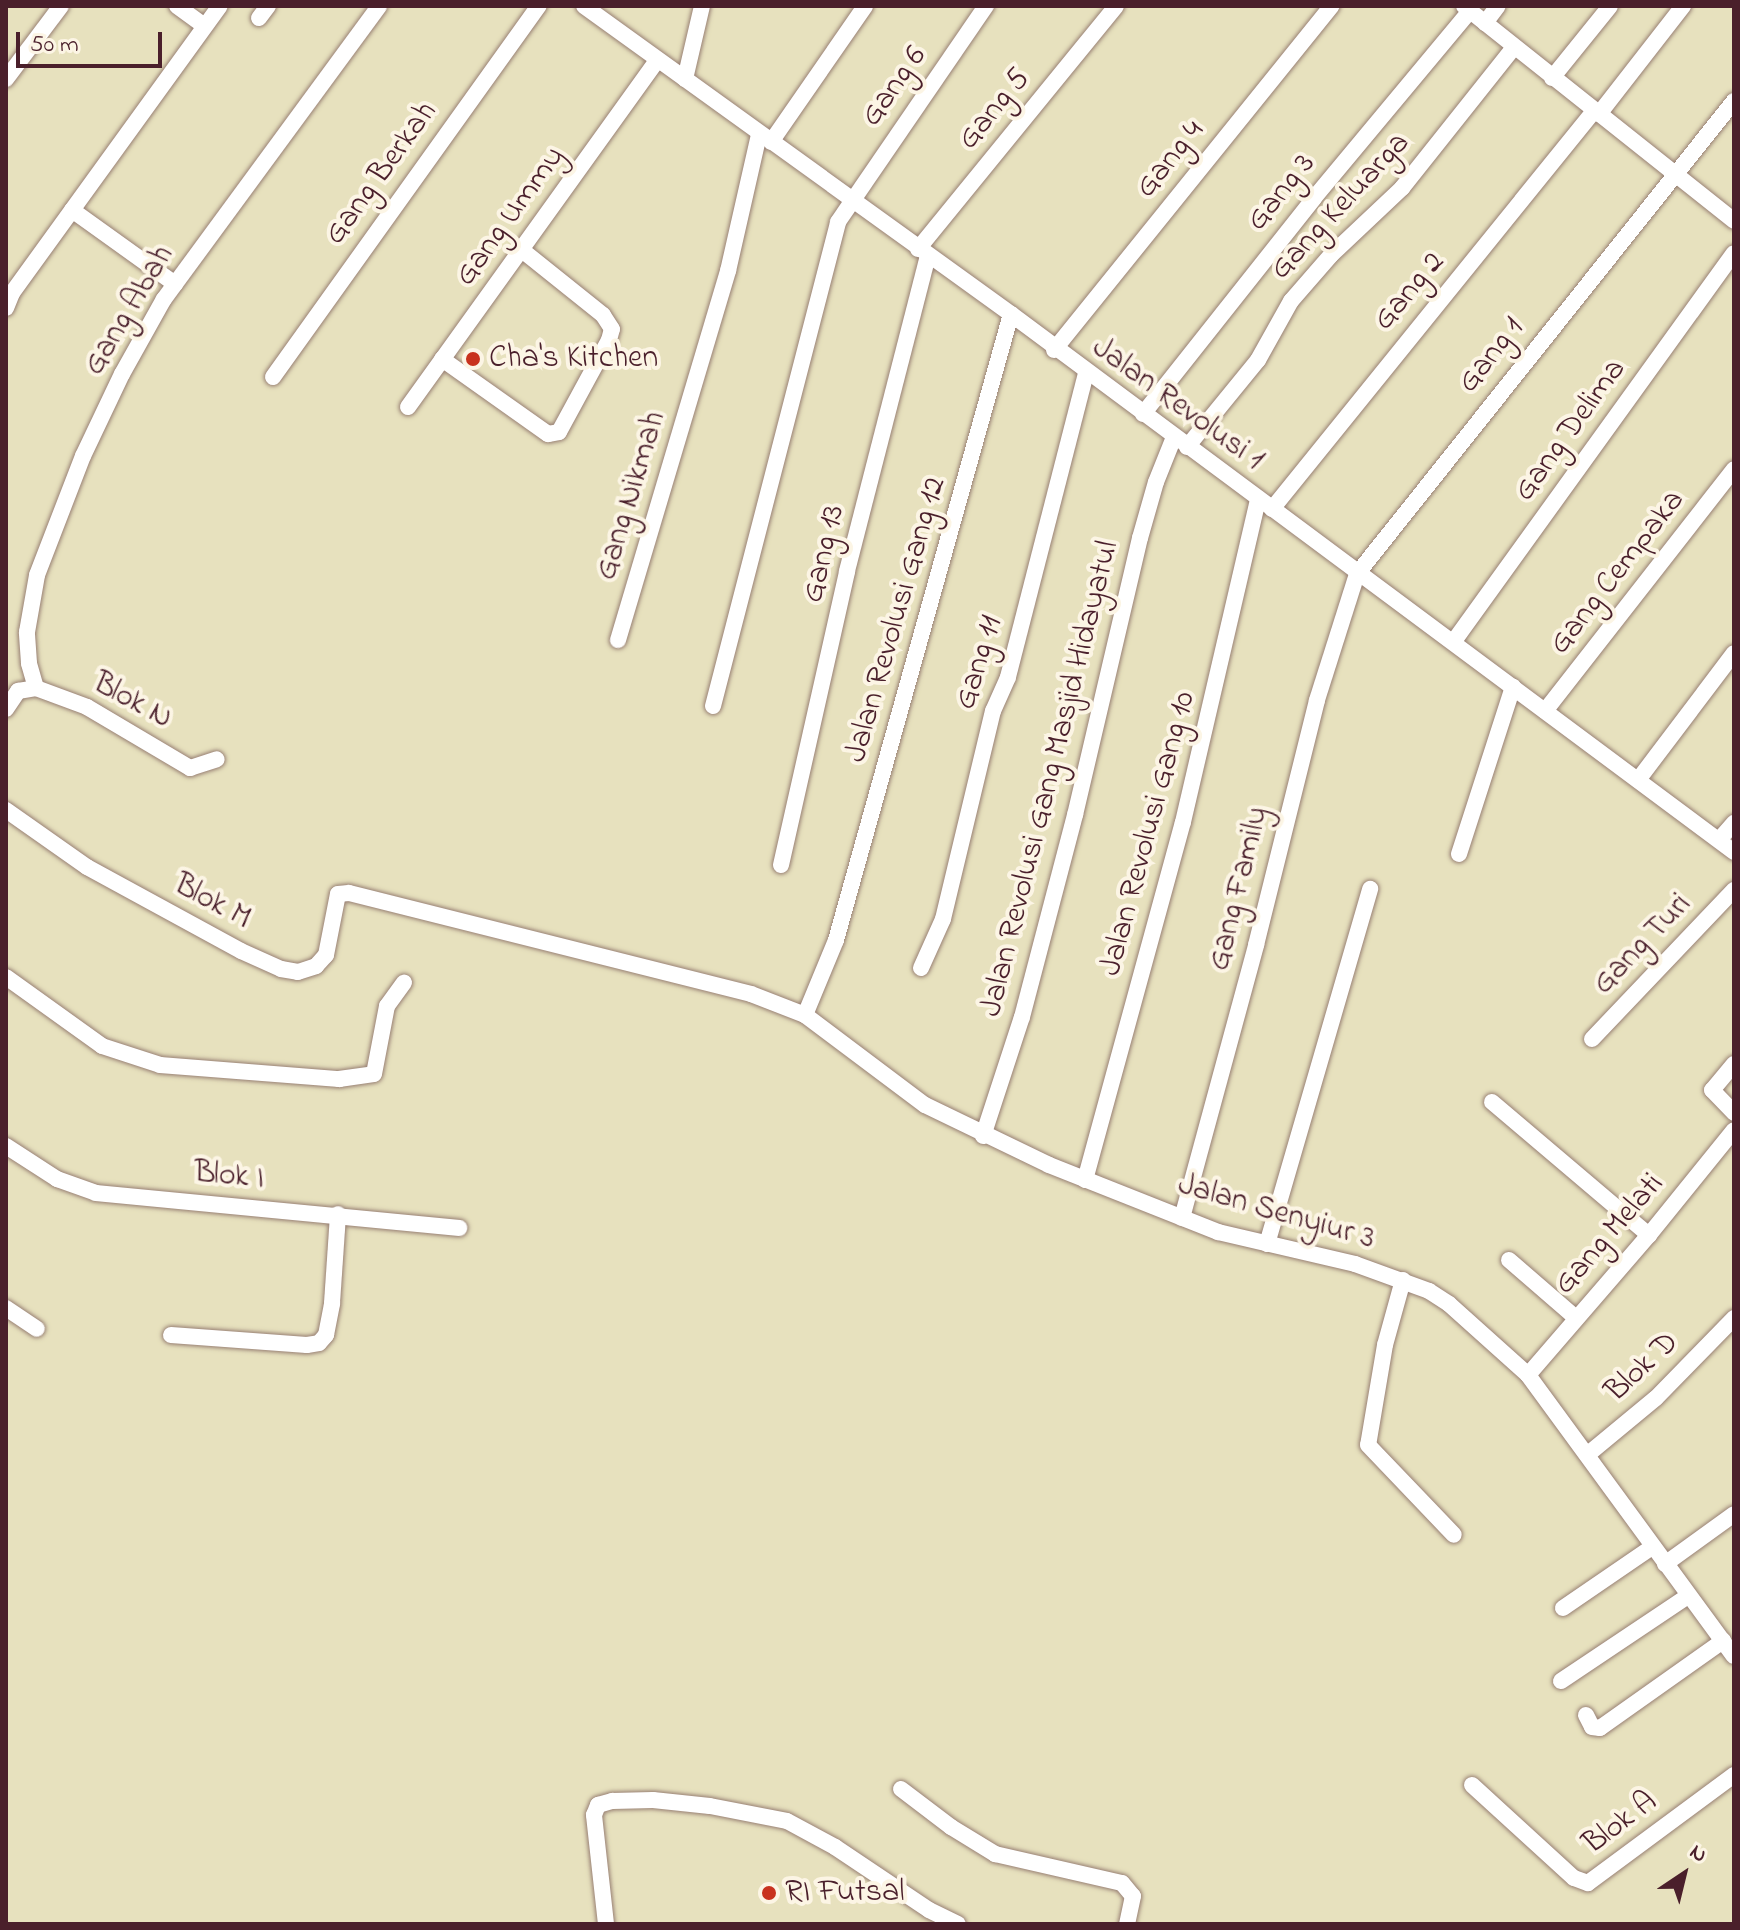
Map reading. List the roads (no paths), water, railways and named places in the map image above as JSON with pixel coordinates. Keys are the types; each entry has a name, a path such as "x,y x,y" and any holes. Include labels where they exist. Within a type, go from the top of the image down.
{"street":[{"path":"6,79 61,6"},
{"path":"177,6 205,26"},
{"path":"6,308 12,293 220,6"},
{"name":"Gang Abah","path":"36,688 29,663 27,632 37,575 83,456 122,374 175,284 379,6"},
{"name":"Gang Berkah","path":"273,377 539,6"},
{"name":"Jalan Revolusi 1","path":"584,6 1011,314 1054,350 1357,574 1454,641 1734,852"},
{"path":"685,79 702,6"},
{"path":"765,138 865,6"},
{"name":"Gang 6","path":"850,200 986,6"},
{"name":"Gang 5","path":"923,252 1116,6"},
{"name":"Gang 4","path":"1054,350 1332,6"},
{"path":"1485,23 1498,6"},
{"path":"1552,78 1610,6"},
{"name":"Gang 2","path":"1265,504 1597,113 1683,6"},
{"path":"1467,9 1734,221"},
{"name":"Gang 3","path":"1143,414 1467,9"},
{"name":"Gang Keluarga","path":"1181,442 1258,360 1291,301 1331,255 1402,188 1514,47"},
{"name":"Gang Ummy","path":"408,407 657,60"},
{"name":"Gang 1","path":"1357,574 1734,101"},
{"name":"Gang Nikmah","path":"618,640 765,138"},
{"path":"713,706 827,256 838,222 850,200"},
{"path":"72,210 175,284"},
{"path":"442,359 548,434 559,432 612,329 603,315 522,250"},
{"name":"Gang 13","path":"781,865 923,252"},
{"name":"Gang Delima","path":"1454,641 1734,253"},
{"name":"Jalan Revolusi Gang 12","path":"805,1015 836,940 1011,314"},
{"name":"Gang 11","path":"921,968 947,906 993,711 1008,677 1086,373"},
{"name":"Jalan Revolusi Gang Masjid Hidayatul","path":"983,1136 1022,1017 1075,815 1140,538 1156,482 1181,442"},
{"name":"Gang Cempaka","path":"1545,711 1734,469"},
{"name":"Jalan Revolusi Gang 10","path":"1085,1180 1183,822 1265,504"},
{"name":"Gang Family","path":"1182,1218 1256,945 1317,700 1357,574"},
{"path":"1638,780 1734,653"},
{"path":"1459,854 1513,687"},
{"name":"Blok N","path":"6,709 18,691 36,688 87,707 190,768 217,759"},
{"name":"Blok M","path":"6,810 87,867 241,951 281,969 298,972 316,966 326,955 338,894 359,896"},
{"path":"1719,840 1734,823"},
{"path":"1267,1244 1370,889"},
{"name":"Gang Turi","path":"1592,1039 1734,890"},
{"name":"Jalan Senyiur 3","path":"359,896 751,994 805,1015 925,1105 983,1136 1218,1232 1355,1264 1403,1280 1449,1304 1528,1375 1734,1656"},
{"path":"6,977 102,1046 160,1065 339,1079 374,1074 387,1006 404,983"},
{"path":"1734,1064 1712,1090 1734,1113"},
{"path":"1492,1102 1649,1235"},
{"name":"Gang Melati","path":"1528,1375 1649,1235 1734,1130"},
{"name":"Blok I","path":"6,1146 57,1179 96,1193 459,1228"},
{"path":"171,1335 319,1343 326,1335 332,1303 338,1214"},
{"path":"1509,1260 1576,1318"},
{"path":"1403,1280 1385,1345 1368,1445 1454,1535"},
{"path":"6,1308 37,1329"},
{"name":"Blok D","path":"1587,1455 1656,1398 1734,1318"},
{"path":"1665,1564 1734,1514"},
{"path":"1563,1608 1652,1547"},
{"path":"1561,1681 1688,1596"},
{"path":"1586,1715 1592,1727 1600,1728 1723,1641"},
{"name":"Blok A","path":"1472,1785 1574,1878 1588,1883 1734,1775"},
{"path":"901,1789 951,1827 995,1854 1122,1883 1133,1896 1127,1924"},
{"path":"606,1924 594,1815 598,1805 612,1801 653,1800 710,1806 787,1821 835,1847 929,1910 958,1924"}],"place":[{"name":"Cha's Kitchen","path":"473,359"},
{"name":"RI Futsal","path":"769,1893"}]}
